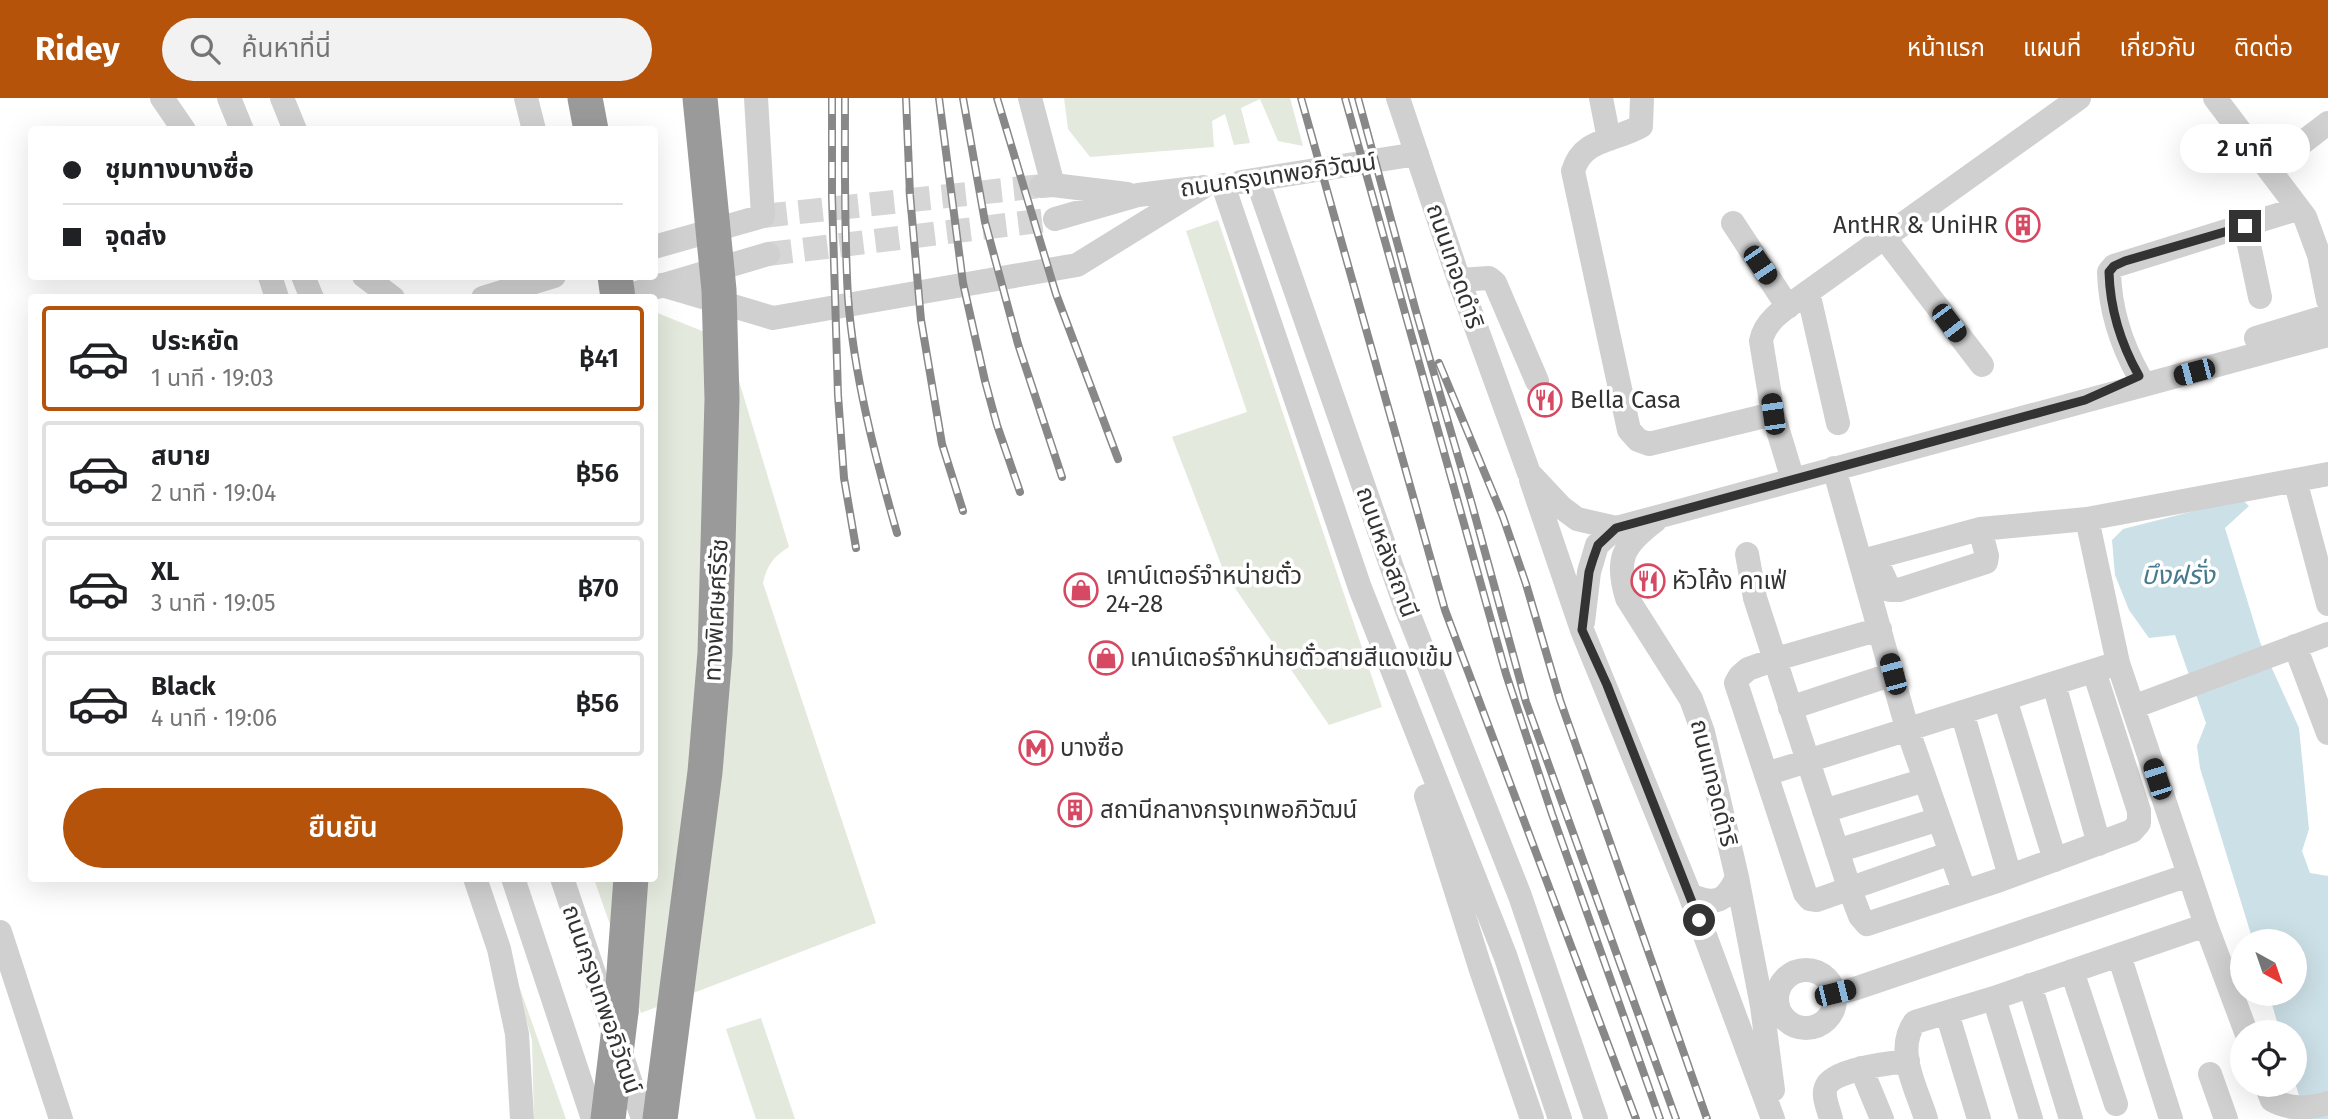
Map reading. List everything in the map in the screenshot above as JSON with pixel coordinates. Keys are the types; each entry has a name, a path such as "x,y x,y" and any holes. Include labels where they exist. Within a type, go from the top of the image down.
{"highway":[{"path":"585,98 590,126"},
{"name":"ทางพิเศษศรีรัช","path":"660,1119 705,772 715,653 722,386 719,290 700,98"},
{"path":"608,1119 621,1012 631,882"}],"street":[{"path":"162,98 181,126"},
{"path":"229,98 240,126"},
{"path":"282,98 293,126"},
{"path":"526,98 533,126"},
{"path":"632,294 763,254 758,217 756,98"},
{"name":"ถนนกรุงเทพอภิวัฒน์","path":"1030,98 1047,185 1138,195"},
{"name":"ถนนเทอดดำริ","path":"1398,98 1582,630 1607,685 1690,895 1775,1119"},
{"path":"1601,98 1609,139"},
{"path":"1642,98 1641,126 1627,134 1587,148 1577,157 1573,171 1629,430 1638,440 1649,444 1773,414"},
{"path":"1793,480 1773,414 1760,341 1762,331 1808,292 2079,98"},
{"path":"2215,98 2310,227 2328,300"},
{"path":"2269,168 2328,123"},
{"name":"ถนนกรุงเทพอภิวัฒน์","path":"1055,219 1138,195 1257,180 1417,154"},
{"name":"ถนนหลังสถานี","path":"1257,180 1405,605 1520,896 1595,1119"},
{"path":"662,285 773,318 1077,265 1213,186"},
{"name":"ถนนหลังสถานี","path":"1213,186 1360,588 1505,955 1560,1119"},
{"path":"2139,376 2124,348 2113,307 2109,272 2114,266 2297,209"},
{"path":"658,246 758,217"},
{"path":"1733,223 1788,307"},
{"path":"2245,226 2260,297"},
{"path":"1884,237 1982,365"},
{"path":"1459,280 1489,278 1495,283 1537,381"},
{"path":"369,280 388,294"},
{"path":"496,294 541,280"},
{"path":"1808,292 1838,423"},
{"path":"2092,399 2139,376 2189,358 2328,316"},
{"path":"1582,630 1592,563 1598,545 1616,528 2328,335"},
{"path":"2092,399 2176,392 2328,349"},
{"path":"1834,468 1868,560 1880,629 1908,728 1964,890"},
{"name":"ถนนเทอดดำริ","path":"1528,473 1561,507 1577,519 1616,528"},
{"path":"1868,560 1980,529 2087,519 2328,474"},
{"path":"2295,480 2328,604"},
{"name":"ถนนเทอดดำริ","path":"1661,516 1629,544 1621,561 1621,580 1627,598 1691,699 1703,732 1770,1005 1775,1119"},
{"path":"2087,519 2118,663 2206,925 2242,1020"},
{"path":"1868,560 1890,590 1899,590 1986,562 1980,529"},
{"path":"1747,554 1755,598 1790,708 1850,890 1860,916 1867,924 2132,831 2139,823 2138,811 2094,671"},
{"path":"1360,588 1480,967 1532,1119"},
{"path":"1880,629 1776,659 1748,670 1736,683 1805,893 1810,899 1817,900 1850,890 1951,853"},
{"path":"2133,708 2328,634"},
{"path":"2295,646 2328,733"},
{"path":"1766,774 2118,663"},
{"path":"1790,708 1893,674"},
{"path":"2054,684 2099,844"},
{"path":"2005,699 2055,860"},
{"path":"1962,712 2010,876"},
{"path":"1824,811 1925,780"},
{"path":"1837,851 1939,819"},
{"path":"1835,993 1857,988 2189,875"},
{"name":"ถนนเทอดดำริ","path":"1690,895 1703,901 1717,902 1731,892 1737,877"},
{"path":"476,882 499,949 517,1034 522,1119"},
{"name":"ถนนกรุงเทพอภิวัฒน์","path":"514,882 593,1119"},
{"name":"ถนนกรุงเทพอภิวัฒน์","path":"563,882 643,1119"},
{"path":"1926,1119 1908,1061 1905,1042 1915,1022 1994,998 2206,925"},
{"path":"0,932 61,1119"},
{"path":"2119,955 2171,1119"},
{"path":"1807,970 1825,976 1835,993 1833,1011 1820,1024 1811,1027 1794,1025 1770,1005 1788,976 1807,970"},
{"path":"2071,971 2122,1108"},
{"path":"2030,985 2071,1119"},
{"path":"1994,998 2031,1119"},
{"path":"1947,1013 1979,1119"},
{"path":"1831,1119 1825,1098 1826,1087 1831,1081 1861,1068 1908,1061"},
{"path":"1861,1068 1882,1119"},
{"path":"2210,1074 2226,1119"},
{"path":"2271,1097 2285,1112 2328,1103"}],"shaded area":[{"path":"1064,98 1290,98 1303,146 1278,141 1260,99 1241,108 1250,143 1234,145 1225,114 1212,121 1214,147 1090,157 1068,129"},
{"path":"1218,220 1382,707 1329,725 1224,572 1172,437 1247,412 1186,231"},
{"path":"658,313 727,341 789,547 772,562 763,583 876,923 641,1013 595,882 658,882"},
{"path":"505,946 566,1119 534,1119 532,1040"},
{"path":"761,1018 795,1119 756,1119 726,1029"}],"water":[{"name":"บึงฝรั่ง","path":"2241,499 2249,506 2225,528 2260,642 2299,728 2309,829 2302,851 2310,873 2328,876 2328,1119 2306,1119 2299,1097 2307,1097 2307,1020 2277,1020 2272,1006 2307,1006 2307,929 2249,929 2200,768 2197,746 2206,723 2175,635 2149,638 2129,610 2115,575 2112,540 2123,529"}],"tunnel":[{"path":"763,216 1041,186"},
{"path":"768,254 1055,219"}],"railway":[{"path":"832,98 838,395 844,478 856,548"},
{"path":"845,98 846,247 851,327 866,416 897,533"},
{"path":"906,98 910,195 921,320 942,444 963,511"},
{"path":"939,98 963,283 985,381 1020,492"},
{"path":"963,98 985,222 1018,344 1062,477"},
{"path":"997,98 1056,294 1118,459"},
{"path":"1301,98 1445,610 1636,1119"},
{"path":"1345,98 1506,674 1552,814 1660,1119"},
{"path":"1358,98 1526,702 1676,1119"},
{"path":"1439,363 1503,517 1560,700 1707,1119"}],"place":[{"name":"AntHR & UniHR","path":"2023,225"},
{"name":"Bella Casa","path":"1545,400"},
{"name":"หัวโค้ง คาเฟ่","path":"1648,581"},
{"name":"เคาน์เตอร์จำหน่ายตั๋ว 24-28","path":"1081,590"},
{"name":"เคาน์เตอร์จำหน่ายตั๋วสายสีแดงเข้ม","path":"1106,658"},
{"name":"บางซื่อ","path":"1036,748"},
{"name":"สถานีกลางกรุงเทพอภิวัฒน์","path":"1075,810"}],"route":[{"path":"1699,920 1607,685 1582,630 1589,572 1598,545 1616,528 2085,400 2139,376 2124,348 2113,307 2109,272 2114,266 2125,261 2245,226"}]}
